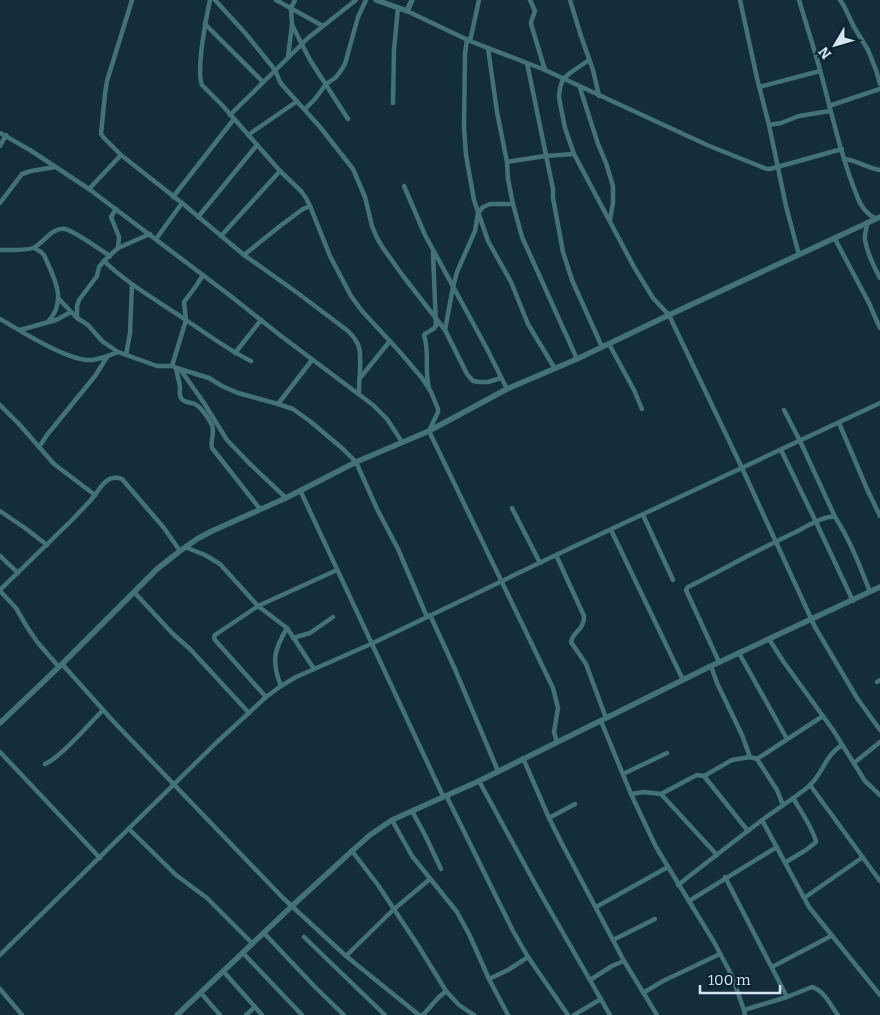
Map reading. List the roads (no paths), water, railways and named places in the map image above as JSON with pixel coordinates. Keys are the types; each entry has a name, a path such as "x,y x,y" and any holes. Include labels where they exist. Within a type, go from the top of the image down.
{"street":[{"path":"132,0 107,80 101,134 121,155 244,255 328,314 354,337 360,349 359,393"},
{"path":"210,0 205,24 200,71 202,85 280,171 301,191 310,206 330,256 351,296 362,311 412,366 430,392 438,412 429,430"},
{"path":"215,0 246,34 275,70 280,82 353,169 362,190 377,238 445,330 467,374 473,381 479,382 488,382 502,378"},
{"path":"276,0 323,26"},
{"path":"288,57 292,25 291,8 294,0"},
{"path":"173,196 232,117 263,82 308,38 356,0"},
{"path":"305,110 326,84 340,72 366,0"},
{"path":"376,0 407,11 469,40 545,70 707,145 767,169 842,149"},
{"path":"407,11 412,0"},
{"path":"479,0 465,54 464,126 474,200 488,241 511,282 528,324 555,369"},
{"path":"530,0 535,11 531,22 545,70"},
{"path":"570,0 599,96"},
{"path":"740,0 786,206 799,255"},
{"path":"799,0 844,159 860,202 867,213 878,218"},
{"path":"840,0 868,50 880,84"},
{"path":"392,102 398,8"},
{"path":"205,24 263,82"},
{"path":"292,25 313,66 348,119"},
{"path":"488,48 499,127 507,162 508,179 522,236 577,359"},
{"path":"589,60 563,79 559,96 565,128 574,154 634,267 653,298 669,315 821,639 857,698 880,730"},
{"path":"527,63 553,189 563,252 572,280 605,346 634,390 642,409"},
{"path":"759,87 820,71"},
{"path":"580,87 612,186 614,203 610,220"},
{"path":"769,125 829,108 880,89"},
{"path":"248,134 296,102"},
{"path":"0,133 89,189 203,274 312,360 359,393 387,419 402,442"},
{"path":"0,146 6,136"},
{"path":"198,217 257,145"},
{"path":"507,162 574,154"},
{"path":"89,189 121,155"},
{"path":"844,159 880,170"},
{"path":"0,204 22,174 55,167"},
{"path":"221,236 280,171"},
{"path":"404,186 433,251 507,389"},
{"path":"156,239 182,203"},
{"path":"445,330 453,287 474,231 478,213 490,204 513,204"},
{"path":"244,255 280,226 310,206"},
{"path":"116,209 111,217 119,237 118,248"},
{"path":"0,723 61,666 157,569 182,549 212,531 286,498 356,462 429,430 507,389 577,359 878,218"},
{"path":"867,224 864,238 880,278"},
{"path":"34,248 55,231 65,229 110,256"},
{"path":"77,318 76,312 79,300 99,273 99,267 104,261 118,248 150,234"},
{"path":"836,238 880,328"},
{"path":"0,250 34,248 42,252 56,283 59,299 55,313 48,322"},
{"path":"430,392 426,369 428,349 424,335 435,328 437,319 433,251"},
{"path":"104,261 132,285 235,353 251,361"},
{"path":"203,274 184,302 186,320 176,368 180,396 185,402 199,407 212,424 212,448 260,509"},
{"path":"126,355 130,333 132,285"},
{"path":"59,299 77,318 88,325 102,340 118,352 157,366 176,368 209,378 238,393 292,409 311,422 356,462 414,587 454,667 498,771"},
{"path":"20,330 56,320 71,312"},
{"path":"0,319 51,347 79,359 91,360 118,352"},
{"path":"235,353 261,320"},
{"path":"360,378 390,342"},
{"path":"39,448 47,435 95,376 108,356"},
{"path":"278,404 312,360"},
{"path":"176,368 196,391 226,440 286,498"},
{"path":"0,955 248,713 281,686 296,677 371,644 556,555 880,404"},
{"path":"0,405 19,424 47,458 95,495"},
{"path":"784,410 835,517 858,560 870,592"},
{"path":"839,422 880,516"},
{"path":"429,430 553,688 558,708 554,732 558,742"},
{"path":"781,450 852,601"},
{"path":"314,669 287,628 258,606 220,564 205,555 182,549 122,479 117,477 112,477 101,486 90,501 0,590 16,608 38,643 292,906 346,956 419,1015"},
{"path":"300,490 371,644 513,931 528,957 568,1015"},
{"path":"512,508 540,563"},
{"path":"0,511 47,545"},
{"path":"643,515 673,580"},
{"path":"719,662 686,590 688,587 776,541 816,522 832,516 835,517"},
{"path":"611,530 683,680"},
{"path":"556,555 584,616 582,626 571,638 571,642 586,664 631,794 656,847 720,954 735,983 745,1013 816,987 838,1015"},
{"path":"0,556 18,572"},
{"path":"266,697 214,638 217,633 258,606 337,570"},
{"path":"177,1015 352,851 370,835 392,820 479,781 719,662 880,587"},
{"path":"134,592 173,634 190,649 248,713"},
{"path":"294,638 310,632 333,617"},
{"path":"281,686 274,664 275,652 287,628"},
{"path":"769,638 865,781 880,795"},
{"path":"739,653 787,740"},
{"path":"711,666 750,757"},
{"path":"45,764 65,748 103,710"},
{"path":"757,759 823,716"},
{"path":"854,763 880,742"},
{"path":"678,885 810,785 827,758 842,745"},
{"path":"0,752 100,858"},
{"path":"623,774 667,753"},
{"path":"631,794 644,792 661,794 692,777 704,776 732,760 750,757 757,759 777,790 783,805"},
{"path":"523,758 549,818 624,961 657,1015"},
{"path":"704,776 748,831"},
{"path":"479,781 610,1015"},
{"path":"810,785 880,881"},
{"path":"661,794 717,855"},
{"path":"786,862 816,842 793,798"},
{"path":"549,818 575,804"},
{"path":"412,811 441,869"},
{"path":"392,820 412,856 461,919 489,980 508,1015"},
{"path":"762,820 804,898 831,936 880,995"},
{"path":"129,829 176,876 207,898 253,944"},
{"path":"689,901 725,877 777,847"},
{"path":"352,851 378,885 446,991 460,1005 474,1015"},
{"path":"804,898 863,857"},
{"path":"596,907 668,867"},
{"path":"725,877 787,997"},
{"path":"346,956 393,910 430,879"},
{"path":"614,940 655,919"},
{"path":"264,933 344,1015"},
{"path":"772,967 831,936"},
{"path":"304,937 386,1015"},
{"path":"243,953 302,1015"},
{"path":"643,993 663,981 720,954"},
{"path":"489,980 528,957"},
{"path":"590,980 624,961"},
{"path":"223,971 262,1015"},
{"path":"0,989 22,1015"},
{"path":"424,1015 446,991"},
{"path":"200,993 220,1015"},
{"path":"574,1015 601,999"},
{"path":"246,1015 255,1007"}]}
